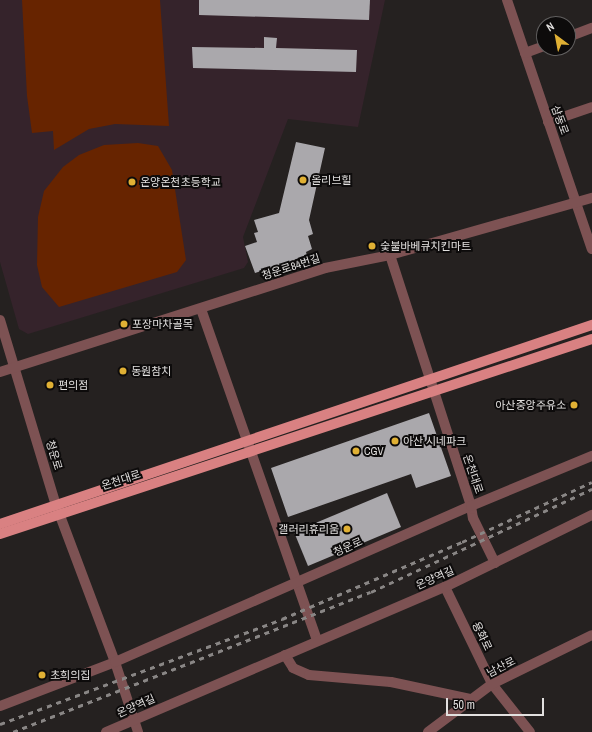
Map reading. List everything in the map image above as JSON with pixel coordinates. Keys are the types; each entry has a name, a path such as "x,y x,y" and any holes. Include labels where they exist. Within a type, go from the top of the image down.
{"main road":[{"name":"온천대로","path":"0,534 58,510 247,441 592,325"},
{"name":"온천대로","path":"0,524 58,510 250,451 592,339"}],"street":[{"name":"삼동로","path":"507,0 548,122 578,201 592,249"},
{"path":"576,34 592,28"},
{"path":"524,53 536,49"},
{"path":"548,122 592,107"},
{"name":"청운로84번길","path":"0,372 201,309 325,268 390,255 592,198"},
{"name":"온천대로","path":"390,255 429,380 472,506 473,518 495,563"},
{"path":"201,309 317,640"},
{"name":"청운로","path":"0,320 58,510 115,662 138,732"},
{"name":"청운로","path":"115,662 472,506 592,456"},
{"name":"온양역길","path":"106,732 317,640 445,587 592,515"},
{"name":"용화로","path":"445,587 492,684 530,732"},
{"name":"남산로","path":"428,732 492,684 592,635"},
{"path":"285,655 293,668 309,675 391,682 471,700"},
{"path":"0,706 115,662"}],"shaded area":[{"name":"온양온천초등학교","path":"0,0 385,0 358,127 288,119 243,237 248,262 244,268 28,334 19,329 0,262"},
{"path":"22,0 160,0 169,126 115,124 89,129 54,150 53,131 32,133 27,96"},
{"path":"138,143 158,146 172,170 186,260 177,272 59,307 42,287 37,265 38,217 44,191 63,167 79,155 104,145"}],"building":[{"path":"199,0 370,0 369,20 199,15"},
{"path":"264,37 277,38 276,48 357,50 356,72 193,68 192,47 264,48"},
{"name":"올리브힐","path":"296,142 325,148 309,220 313,234 308,236 312,249 306,252 307,256 255,273 245,246 257,242 254,233 258,232 254,220 279,213"},
{"name":"아산 시네파크","path":"429,413 451,476 416,488 411,474 288,517 271,468"},
{"name":"갤러리휴리움","path":"387,493 401,527 308,566 294,532"}],"railway":[{"path":"0,724 282,619 462,542 592,482"},
{"path":"13,732 371,592 592,489"}],"place":[{"name":"올리브힐","path":"303,180"},
{"name":"온양온천초등학교","path":"132,182"},
{"name":"숯불바베큐치킨마트","path":"372,246"},
{"name":"포장마차골목","path":"124,324"},
{"name":"동원참치","path":"123,371"},
{"name":"편의점","path":"50,385"},
{"name":"아산중앙주유소","path":"574,405"},
{"name":"아산 시네파크","path":"395,441"},
{"name":"CGV","path":"356,451"},
{"name":"갤러리휴리움","path":"347,529"},
{"name":"초희의집","path":"42,675"}]}
